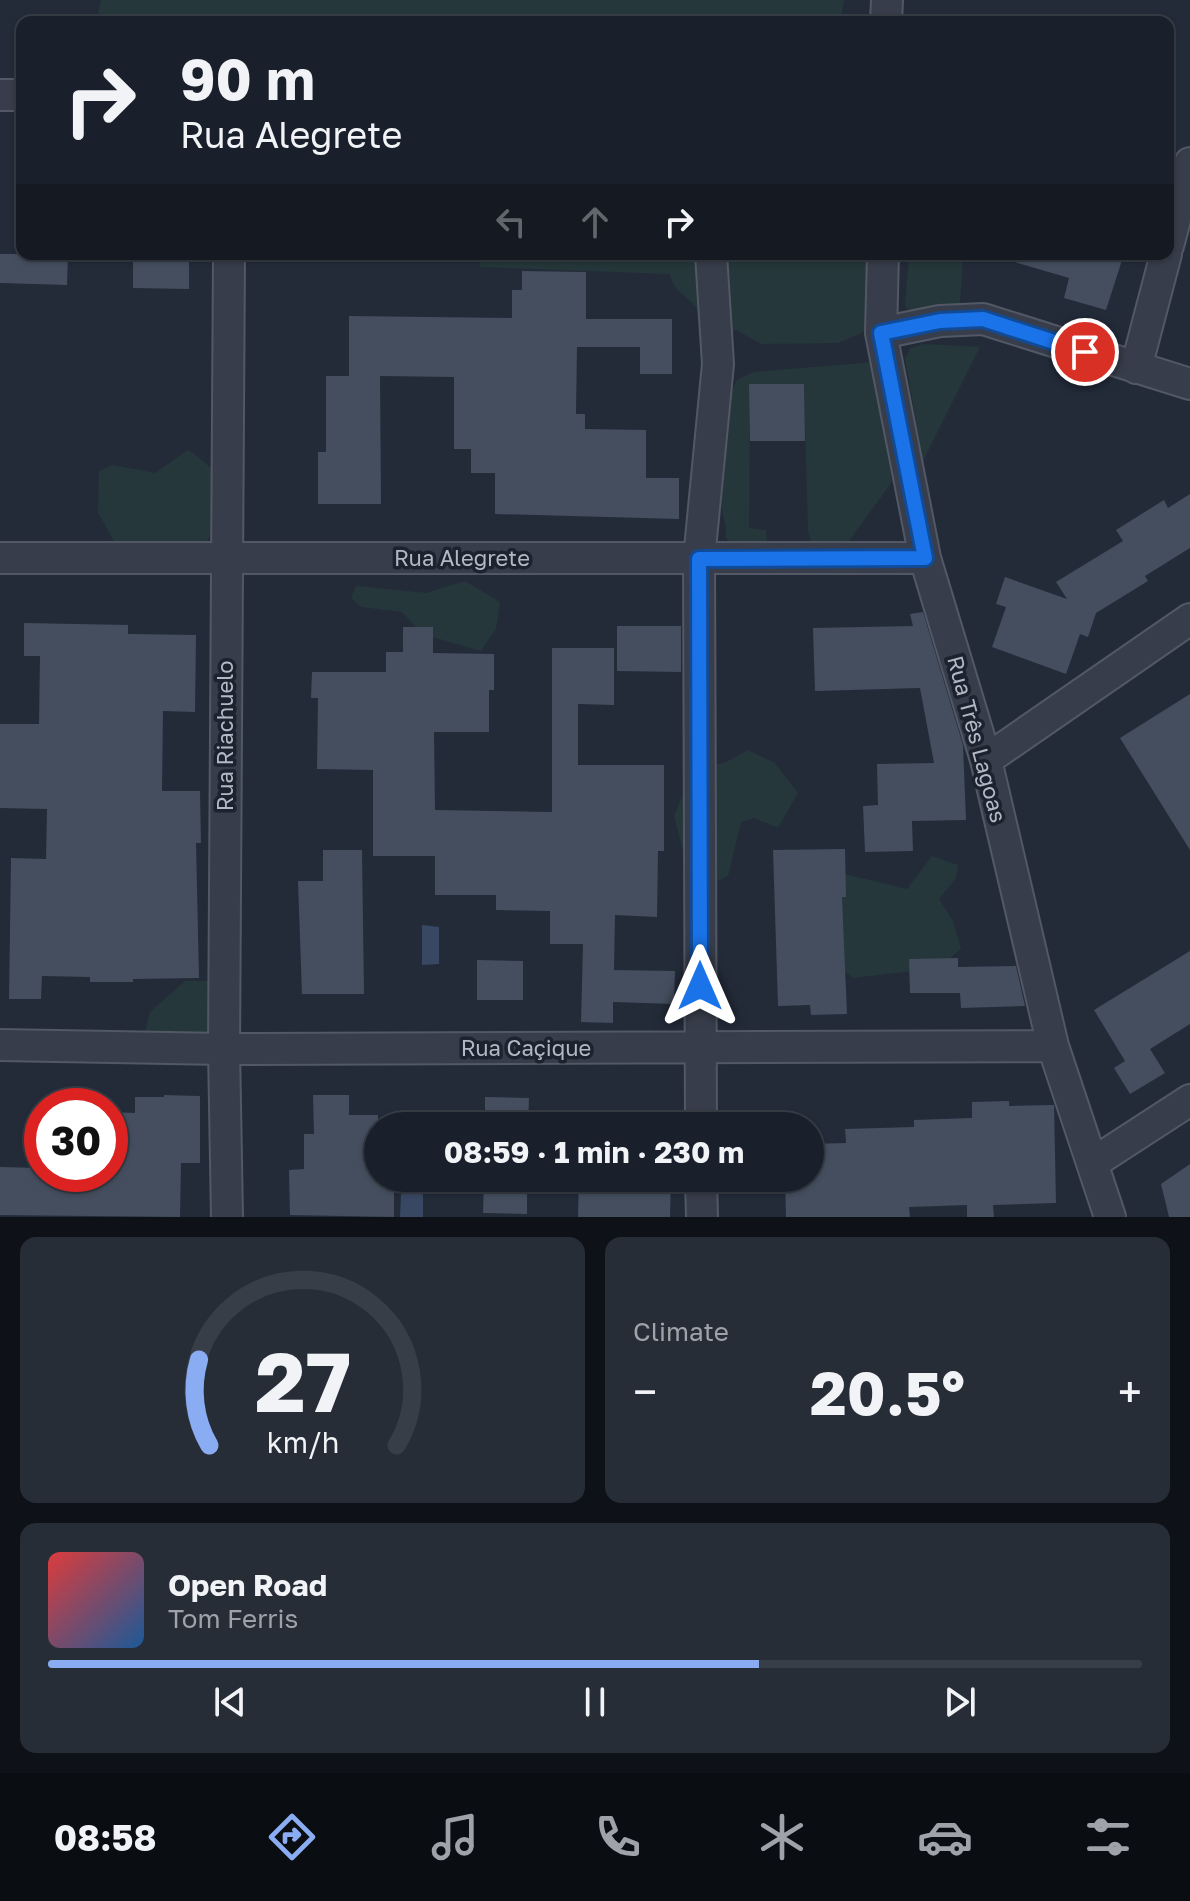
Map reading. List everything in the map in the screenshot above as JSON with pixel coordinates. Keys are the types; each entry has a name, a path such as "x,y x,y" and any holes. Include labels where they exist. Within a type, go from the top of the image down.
{"street":[{"path":"1174,223 1190,163"},
{"name":"Rua Riachuelo","path":"227,1217 224,1049 229,260"},
{"path":"701,1112 699,559 718,364 711,260"},
{"name":"Rua Três Lagoas","path":"883,260 881,333 925,558 986,760 1053,1046 1110,1217"},
{"path":"1136,368 1164,260"},
{"path":"881,333 940,321 983,319 1190,384"},
{"name":"Rua Alegrete","path":"0,558 925,558"},
{"path":"986,760 1190,619"},
{"name":"Rua Caçique","path":"0,1045 224,1049 1053,1046"},
{"path":"1093,1163 1190,1100"},
{"path":"701,1192 702,1217"}],"shaded area":[{"path":"101,0 844,0 841,16 97,16"},
{"path":"481,260 871,260 872,325 838,343 761,344 738,331 707,322 675,287 669,274 480,267"},
{"path":"909,260 963,260 960,305 917,315 905,307"},
{"path":"923,344 980,347 923,461 905,358 911,348"},
{"path":"873,362 892,482 841,552 813,551 808,530 804,385 750,384 749,528 766,530 768,548 738,550 726,538 721,505 724,406 737,380 753,372"},
{"path":"188,450 214,472 225,495 221,516 199,555 119,551 98,512 99,471 113,465 155,473"},
{"path":"465,581 500,602 496,629 481,651 422,634 402,612 361,607 351,598 356,586 426,593"},
{"path":"748,750 775,763 798,793 778,828 754,818 741,822 728,876 716,882 684,854 674,816 695,767 724,763"},
{"path":"932,856 958,865 956,878 939,899 953,921 961,949 938,968 853,978 830,959 841,873 907,889"},
{"path":"185,981 215,981 220,1027 190,1046 145,1032 150,1012"}],"water":[{"path":"422,925 439,927 439,964 422,965"},
{"path":"401,1194 423,1194 423,1217 400,1217"}],"building":[{"path":"0,254 16,254 16,260 68,260 67,285 0,283"},
{"path":"133,260 189,260 189,289 133,288"},
{"path":"1122,260 1106,310 1064,298 1069,278 1011,261"},
{"path":"522,271 586,272 586,319 672,319 672,374 640,374 640,347 577,347 576,414 585,414 585,429 646,430 646,478 679,478 679,519 495,514 495,473 471,473 471,449 454,449 454,377 380,376 381,504 318,504 318,452 326,452 326,376 349,376 349,316 512,318 512,290 522,290"},
{"path":"749,384 804,384 805,441 750,441"},
{"path":"1190,494 1190,548 1145,576 1148,581 1096,613 1088,637 1080,634 1066,674 992,647 1006,607 996,604 1005,577 1067,599 1056,582 1123,541 1116,530 1164,500 1168,508"},
{"path":"923,612 963,745 966,820 912,821 913,851 865,852 863,806 878,805 877,764 934,763 920,688 815,691 813,628 913,626 910,614"},
{"path":"24,623 128,625 128,634 196,635 195,712 163,711 162,791 200,791 201,843 196,843 199,978 90,982 90,977 42,976 41,999 9,999 11,858 46,859 47,809 0,808 0,724 39,724 40,656 24,656"},
{"path":"617,626 681,626 681,672 617,671"},
{"path":"403,627 433,627 433,653 494,654 494,690 489,690 489,732 434,732 435,810 552,812 552,648 614,648 614,705 578,704 578,765 664,765 664,851 658,851 657,917 615,915 614,970 675,971 674,1004 613,1002 613,1023 581,1022 583,944 550,944 550,911 496,910 496,895 435,895 435,856 373,856 373,770 317,769 318,698 311,698 312,672 386,672 386,652 403,652"},
{"path":"1190,694 1190,850 1120,738"},
{"path":"845,849 846,897 842,897 847,1014 811,1015 810,1005 778,1006 773,850"},
{"path":"323,850 362,850 364,994 302,994 298,881 323,881"},
{"path":"1190,951 1190,1024 1150,1049 1165,1073 1130,1094 1114,1068 1125,1061 1094,1010"},
{"path":"958,958 958,967 1016,966 1025,1006 961,1008 960,993 910,993 909,959"},
{"path":"477,960 523,961 523,1000 477,1000"},
{"path":"313,1095 349,1095 349,1115 364,1115 364,1192 394,1192 394,1217 290,1215 289,1170 304,1169 304,1134 314,1134"},
{"path":"200,1096 200,1163 181,1163 180,1217 0,1215 0,1167 24,1168 24,1192 128,1192 128,1113 135,1113 135,1097"},
{"path":"485,1097 529,1098 528,1112 485,1112"},
{"path":"1009,1101 1009,1106 1054,1105 1056,1203 993,1205 994,1217 967,1217 967,1205 909,1207 910,1217 786,1217 785,1192 824,1192 824,1144 846,1143 845,1129 914,1127 914,1120 972,1118 972,1102"},
{"path":"1190,1164 1190,1217 1169,1217 1161,1184"},
{"path":"484,1192 527,1192 527,1214 483,1213"},
{"path":"579,1192 671,1192 670,1217 578,1217"}],"route":[{"path":"700,986 699,559 925,558 881,333 940,321 983,319 1085,352"}]}
